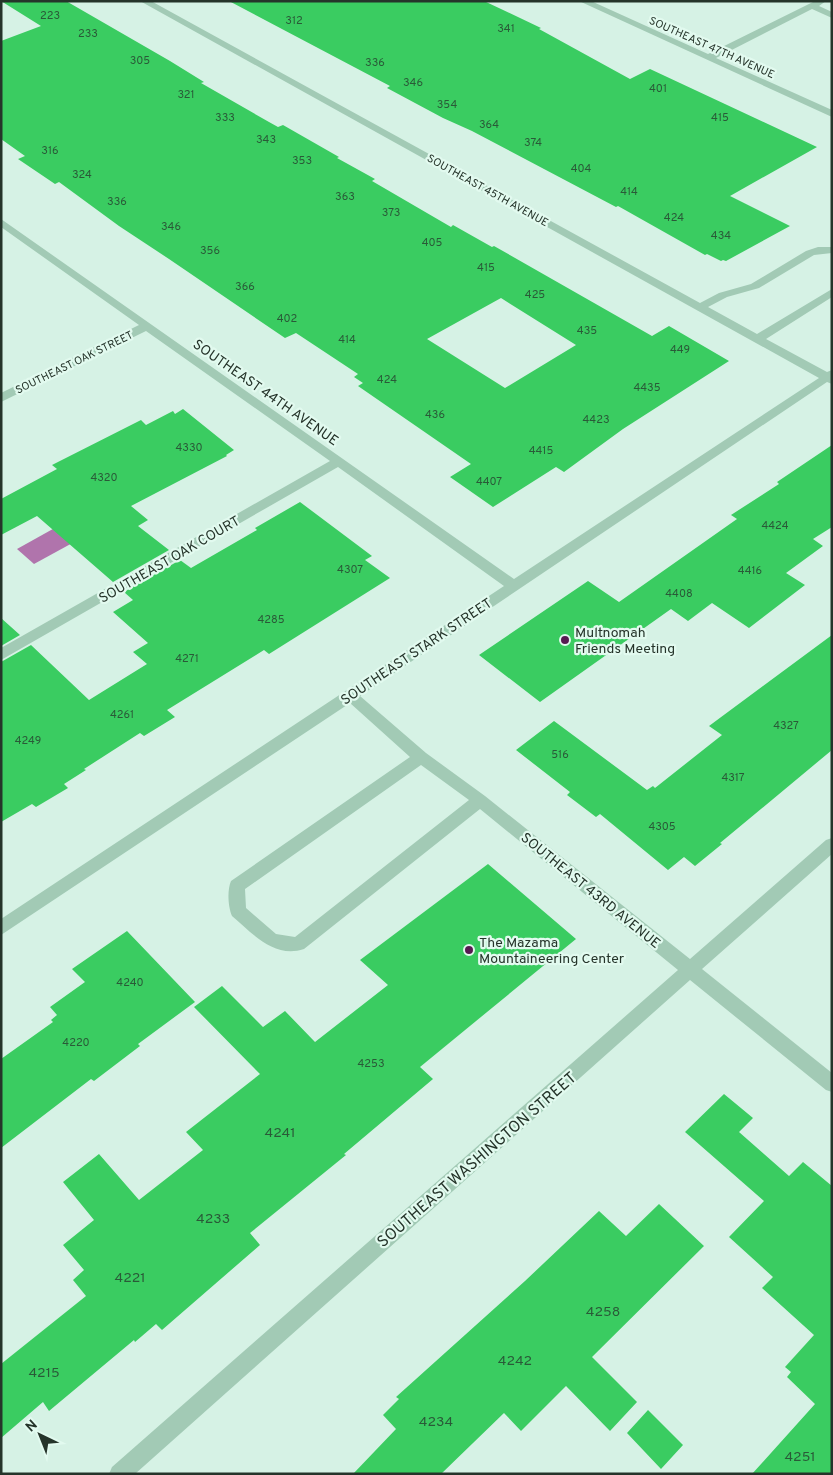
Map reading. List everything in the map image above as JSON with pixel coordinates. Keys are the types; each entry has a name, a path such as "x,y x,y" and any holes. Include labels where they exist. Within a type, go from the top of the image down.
{"street":[{"name":"SOUTHEAST 45TH AVENUE","path":"144,1 757,339 830,377"},
{"name":"SOUTHEAST 47TH AVENUE","path":"583,1 832,114"},
{"path":"708,58 822,1"},
{"path":"812,6 832,15"},
{"name":"SOUTHEAST 44TH AVENUE","path":"1,222 514,586"},
{"path":"700,307 723,295 756,286 810,252 832,250"},
{"path":"757,339 832,292"},
{"name":"SOUTHEAST OAK STREET","path":"1,398 147,326"},
{"name":"SOUTHEAST STARK STREET","path":"1,928 830,377"},
{"name":"SOUTHEAST OAK COURT","path":"1,655 338,462"},
{"name":"SOUTHEAST 43RD AVENUE","path":"350,695 421,757 480,800 832,1084"},
{"path":"421,757 237,886 238,911 272,941 298,944 480,800"},
{"name":"SOUTHEAST WASHINGTON STREET","path":"119,1474 832,844"}],"shaded area":[{"path":"69,520 87,535 34,564 17,549"}],"building":[{"path":"1,1 66,1 170,61 204,82 201,83 269,122 278,127 283,125 339,157 337,158 375,179 372,181 451,227 453,225 492,247 494,246 652,336 669,326 729,361 623,429 564,472 556,467 493,507 450,477 471,464 358,386 363,383 354,377 358,374 296,333 285,338 119,226 59,182 55,184 18,159 25,156 1,139 1,41 41,26","holes":["501,298 576,345 505,388 427,339"]},
{"path":"229,1 484,1 541,28 539,29 630,79 650,69 817,147 730,196 790,226 726,261 721,261 707,254 705,255 618,206 616,207 472,131 443,118 387,88 390,86"},
{"path":"183,409 234,450 227,456 131,506 148,520 138,526 169,550 113,582 37,516 1,535 1,499 57,469 52,465 141,420 146,425 173,411 175,414"},
{"path":"832,445 832,527 813,539 823,546 786,573 805,585 749,628 712,603 688,621 671,609 540,702 479,655 588,581 619,602 737,519 731,515 779,484 777,482"},
{"path":"300,502 372,556 365,560 390,578 269,654 264,650 167,710 175,717 144,736 140,733 84,769 86,770 64,784 68,788 36,807 32,804 1,822 1,662 31,645 89,700 147,664 133,652 148,643 113,612 133,600 124,592 180,560 191,568 257,530 255,528"},
{"path":"1,618 20,635 1,646"},
{"path":"832,635 832,750 695,866 684,857 668,870 600,814 596,817 567,795 570,792 516,750 554,721 647,790 653,786 655,788 722,735 709,726"},
{"path":"488,864 576,939 420,1067 433,1079 344,1154 346,1155 250,1233 260,1245 162,1330 156,1324 49,1411 43,1402 1,1438 1,1364 86,1296 73,1280 84,1270 63,1245 94,1220 63,1182 99,1154 139,1200 203,1150 186,1132 260,1074 194,1007 222,986 263,1027 285,1011 315,1042 388,985 360,960"},
{"path":"127,931 195,1002 138,1044 140,1046 94,1081 91,1079 1,1148 1,1059 53,1022 51,1020 57,1015 50,1007 85,982 72,969"},
{"path":"724,1094 753,1118 739,1132 789,1176 803,1162 832,1186 832,1474 752,1474 815,1404 787,1377 791,1372 785,1367 814,1335 762,1288 773,1277 729,1237 764,1201 685,1132"},
{"path":"659,1204 704,1246 592,1357 637,1402 610,1431 566,1386 521,1431 504,1413 441,1474 353,1474 396,1429 383,1415 399,1399 396,1397 525,1281 599,1211 626,1236"},
{"path":"648,1410 683,1445 661,1469 627,1433"}],"place":[{"name":"Multnomah Friends Meeting","path":"565,640"},
{"name":"The Mazama Mountaineering Center","path":"469,950"}]}
